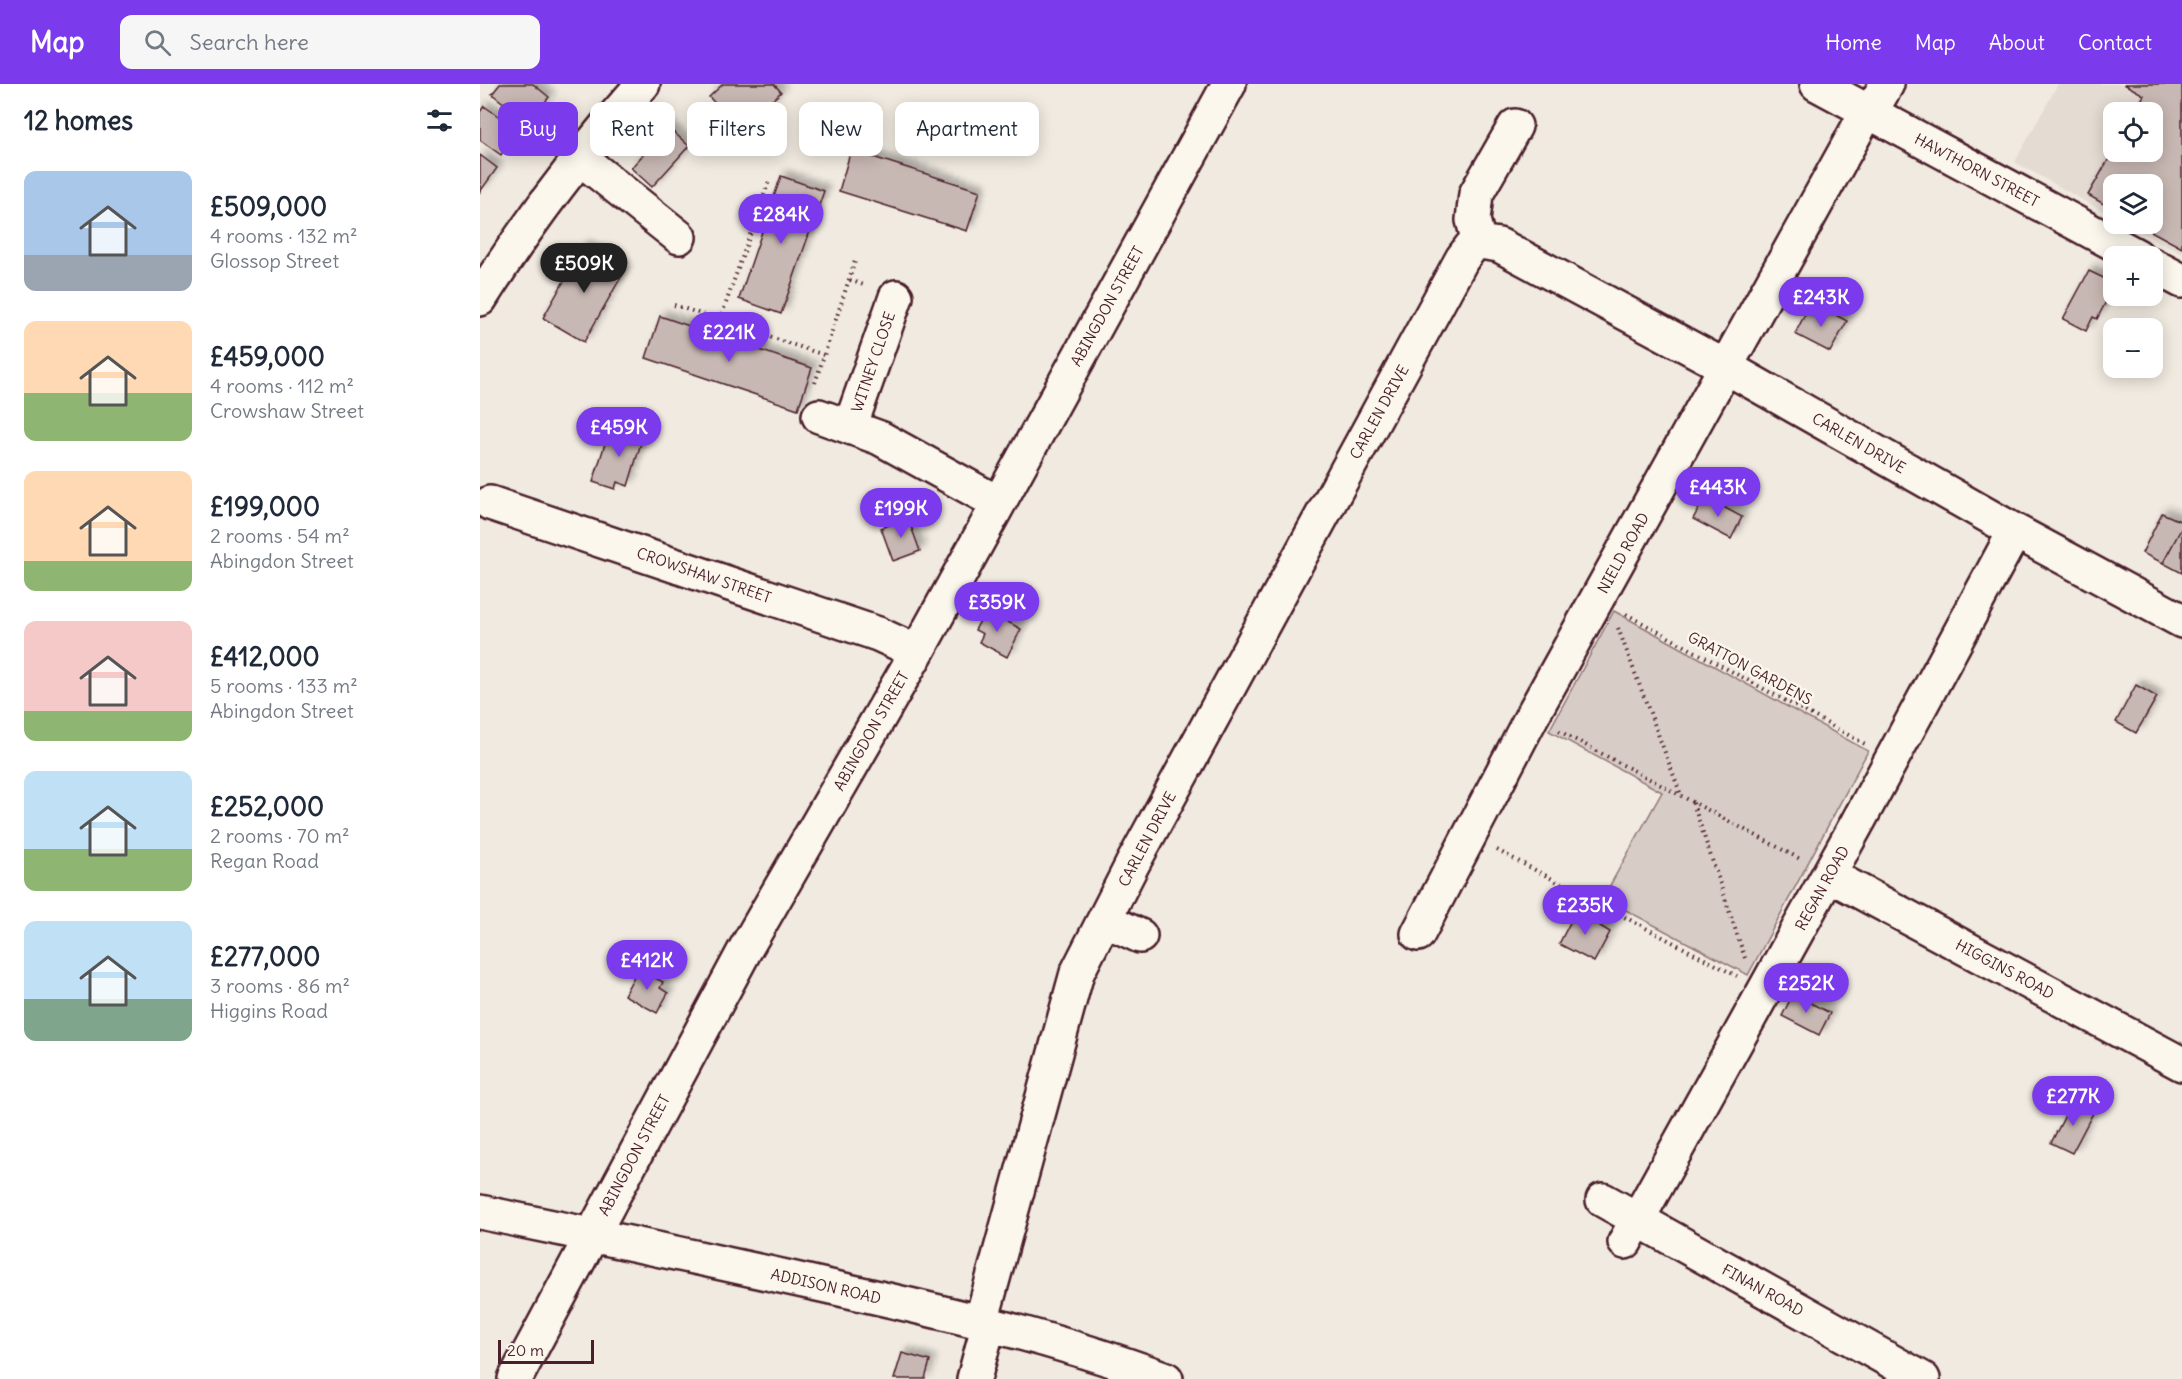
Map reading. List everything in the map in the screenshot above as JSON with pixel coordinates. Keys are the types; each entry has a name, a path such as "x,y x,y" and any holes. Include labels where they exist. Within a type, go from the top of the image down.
{"street":[{"path":"480,299 543,204 643,84"},
{"name":"ABINGDON STREET","path":"515,1379 746,948 916,652 1229,84"},
{"name":"HAWTHORN STREET","path":"1817,84 2118,246"},
{"name":"NIELD ROAD","path":"1418,934 1532,716 1604,602 1726,367 1868,113 1887,84"},
{"path":"1479,242 1473,220 1476,194 1515,126"},
{"path":"580,158 679,237"},
{"name":"CARLEN DRIVE","path":"974,1379 985,1323 1077,973 1133,863 1462,259 1471,247 1479,242 1499,245 1726,367 2015,531 2182,621"},
{"path":"2163,271 2182,281"},
{"name":"WITNEY CLOSE","path":"850,427 896,297"},
{"name":"WITNEY CLOSE","path":"816,400 850,427 880,438 998,503"},
{"name":"CROWSHAW STREET","path":"490,503 878,634 916,652"},
{"name":"REGAN ROAD","path":"1631,1231 1759,988 1829,875 2015,531"},
{"name":"HIGGINS ROAD","path":"1829,875 2182,1064"},
{"path":"1105,920 1140,936"},
{"name":"FINAN ROAD","path":"1603,1200 1631,1231 1923,1379"},
{"name":"ADDISON ROAD","path":"480,1212 591,1234 985,1323 1166,1379"}],"path":[{"path":"720,320 769,181"},
{"path":"816,400 824,355 855,261"},
{"path":"674,305 824,355"},
{"path":"1604,602 1681,796"},
{"name":"GRATTON GARDENS","path":"1604,602 1892,758"},
{"path":"1532,716 1829,875"},
{"path":"1692,802 1759,988"},
{"path":"1469,836 1759,988"}],"shaded area":[{"path":"2058,84 2182,84 2182,254 2145,234 2163,234 2163,174 2103,174 2103,211 2015,162"},
{"path":"1614,611 1868,751 1748,975 1603,898 1662,792 1549,731"}],"building":[{"path":"500,84 533,84 549,97 545,102 502,102 492,94"},
{"path":"723,84 774,84 781,92 770,102 714,102 709,97"},
{"path":"2124,84 2182,84 2182,248 2156,234 2163,234 2163,174 2103,174 2103,204 2088,195 2107,162 2163,162 2163,102 2140,102 2144,95"},
{"path":"484,106 498,116 498,153 480,140 480,112"},
{"path":"675,133 687,144 687,148 652,187 631,168 642,156 675,156"},
{"path":"480,155 497,168 480,192"},
{"path":"849,156 870,156 980,191 967,231 839,191"},
{"path":"781,176 824,191 781,314 739,299"},
{"path":"584,246 625,270 584,342 543,318"},
{"path":"2089,271 2103,278 2104,306 2097,319 2093,317 2086,331 2063,319"},
{"path":"1819,306 1847,321 1830,352 1795,334 1806,312 1813,316"},
{"path":"660,316 812,368 798,409 646,358"},
{"path":"622,426 644,433 628,486 617,482 615,489 593,482 608,434 618,437"},
{"path":"1705,497 1742,517 1731,539 1693,519"},
{"path":"2162,513 2182,522 2182,527 2163,563 2142,553"},
{"path":"908,518 920,551 893,561 881,528"},
{"path":"2182,527 2182,573 2163,563"},
{"path":"986,610 1021,629 1007,657 979,642 983,634 975,630"},
{"path":"2136,685 2157,697 2136,733 2116,722"},
{"path":"1576,911 1590,918 1593,913 1604,919 1600,926 1610,932 1594,962 1559,944"},
{"path":"638,969 663,982 660,988 668,993 657,1013 624,995"},
{"path":"1793,994 1830,1013 1819,1035 1782,1016"},
{"path":"2073,1100 2094,1111 2072,1153 2051,1143"},
{"path":"902,1353 930,1361 925,1379 894,1379"}]}
